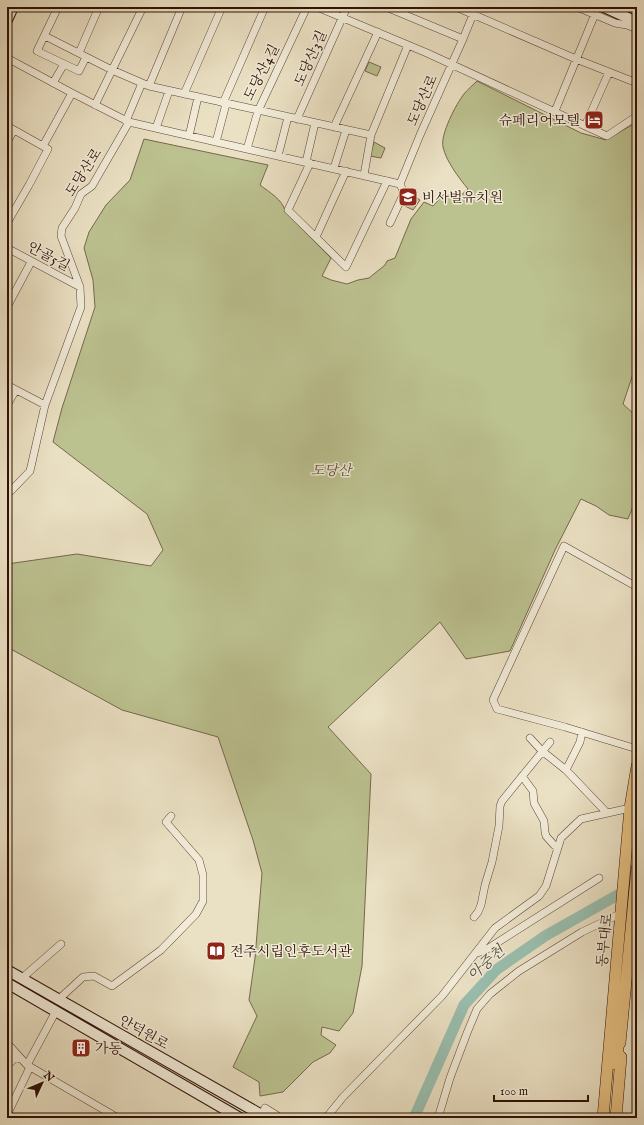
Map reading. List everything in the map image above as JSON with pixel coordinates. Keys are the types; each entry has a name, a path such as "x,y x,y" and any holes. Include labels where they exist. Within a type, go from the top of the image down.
{"main road":[{"name":"동부대로","path":"603,1118 610,1052 609,1047 630,808 637,766"},
{"name":"동부대로","path":"611,1118 637,868"},
{"path":"616,1118 622,1047 620,1043"},
{"path":"596,1118 606,1050 609,1047"}],"street":[{"path":"7,20 13,7"},
{"path":"58,7 37,51 79,71 86,57"},
{"path":"79,53 100,7"},
{"path":"95,105 143,7"},
{"path":"145,85 182,7"},
{"path":"184,94 222,7"},
{"name":"도당산4길","path":"265,7 225,103 258,111 307,7"},
{"path":"317,7 452,64 607,136 637,116"},
{"name":"도당산3길","path":"297,119 347,7"},
{"path":"386,7 463,39"},
{"path":"456,7 474,10 576,59 637,83"},
{"path":"578,7 615,23 635,25"},
{"path":"604,7 635,25"},
{"name":"도당산로","path":"400,184 463,39 474,10"},
{"path":"555,111 595,14"},
{"path":"334,127 378,32"},
{"path":"45,36 145,85 225,103 216,142"},
{"path":"364,175 371,135 408,45"},
{"path":"7,58 72,94 127,121 400,184 404,193 390,223"},
{"path":"53,83 64,64"},
{"path":"585,126 609,72"},
{"name":"도당산로","path":"80,287 61,236 62,228 75,208 81,194 92,186 145,85"},
{"path":"156,128 169,91"},
{"path":"43,146 72,94"},
{"path":"189,136 198,97"},
{"path":"247,149 258,111 371,135"},
{"path":"278,156 288,117"},
{"path":"315,123 308,163 288,210 346,267 387,181"},
{"path":"7,142 10,128 48,149 30,185 7,223"},
{"path":"334,168 346,130"},
{"path":"316,237 346,171"},
{"name":"안골5길","path":"7,248 80,287"},
{"path":"7,307 31,262"},
{"path":"7,496 30,471 45,405 81,307 80,287"},
{"path":"7,385 45,405"},
{"path":"7,406 16,390"},
{"path":"637,587 564,546 493,700 498,709 637,749"},
{"path":"566,770 580,742 582,732"},
{"path":"530,738 542,751 566,770 607,813"},
{"path":"474,917 481,905 484,885 492,862 502,801 550,742"},
{"path":"522,776 533,790 534,803 544,820 544,832 546,836 554,845 558,847"},
{"path":"326,1118 343,1097 442,996 495,928 539,896 546,886 561,838 580,819 630,808"},
{"path":"58,1000 83,977 94,976 112,986 161,950 196,914 203,901 203,875 201,865 199,860 166,822 171,816"},
{"path":"476,953 484,951 599,878"},
{"path":"438,1118 450,1078 477,1009 490,994 519,971 582,932 622,910"},
{"path":"21,979 61,944"},
{"name":"안덕원로","path":"7,970 264,1116"},
{"name":"안덕원로","path":"7,982 240,1118"},
{"path":"7,1115 27,1064 56,1011"},
{"path":"7,1043 27,1064"},
{"path":"7,1054 16,1057 118,1118"},
{"path":"7,1066 16,1057"},
{"path":"264,1116 265,1108 281,1118"}],"green space":[{"path":"369,62 381,67 377,76 365,71"},
{"name":"도당산","path":"477,81 581,133 606,140 637,122 637,362 623,404 637,417 637,464 633,477 635,501 628,519 609,515 596,506 581,499 555,550 510,651 466,659 440,622 328,727 371,774 362,966 353,1013 339,1031 322,1027 321,1035 336,1045 330,1053 313,1062 283,1092 260,1096 259,1082 233,1067 257,1016 249,1000 255,958 262,873 253,840 218,737 122,710 7,647 7,564 77,554 151,566 163,550 147,514 53,442 62,408 95,307 93,280 84,248 89,232 106,205 130,180 144,139 268,165 260,185 282,203 285,211 331,258 322,276 347,284 369,278 385,265 387,261 395,258 411,219 424,202 433,206 444,194 459,197 468,189 450,164 443,147 443,142 449,120 457,105 466,92"},
{"path":"374,142 385,148 381,158 370,156"},
{"path":"412,195 420,200 413,210 405,206 408,198 410,199"}],"waterway":[{"name":"아중천","path":"414,1118 464,1005 496,970 545,936 630,888"}],"place":[{"name":"슈페리어모텔","path":"594,120"},
{"name":"비사벌유치원","path":"408,197"},
{"name":"전주시립인후도서관","path":"216,951"},
{"name":"가동","path":"81,1048"}]}
